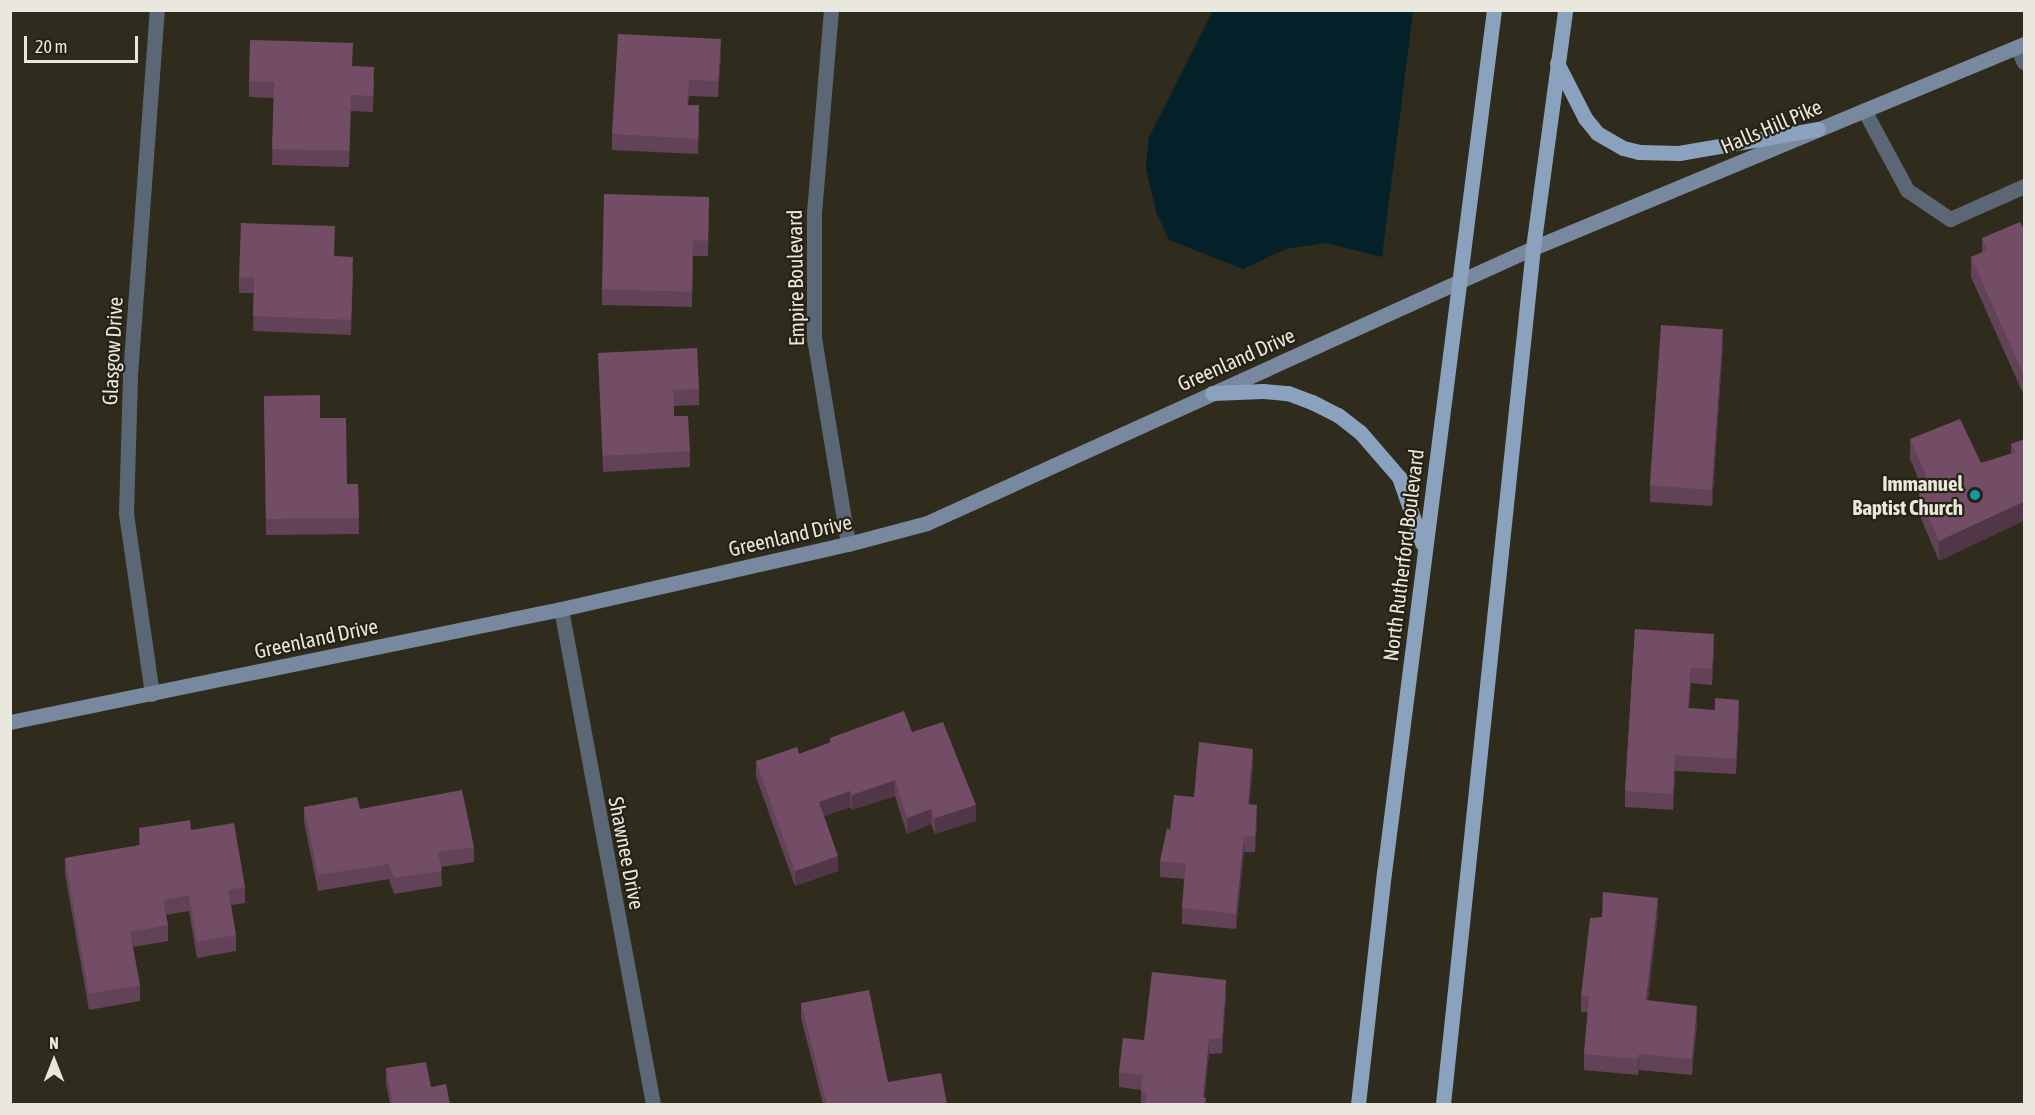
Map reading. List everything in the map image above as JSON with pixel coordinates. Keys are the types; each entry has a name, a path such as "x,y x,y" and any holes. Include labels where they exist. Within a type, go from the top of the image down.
{"main road":[{"name":"North Rutherford Boulevard","path":"1358,1104 1424,549 1494,10"},
{"path":"1443,1104 1533,248 1565,10"},
{"path":"1557,63 1585,118 1597,133 1623,148 1640,152 1679,153 1818,129"},
{"path":"1212,393 1263,391 1288,393 1312,402 1338,416 1360,432 1399,477 1424,549"}],"street":[{"name":"Glasgow Drive","path":"152,693 126,513 130,375 157,10"},
{"name":"Empire Boulevard","path":"831,10 814,212 814,338 848,544"},
{"path":"2021,45 2025,63"},
{"name":"Halls Hill Pike","path":"1533,248 2021,45"},
{"path":"1864,110 1907,190 1950,219 2025,186"},
{"name":"Greenland Drive","path":"10,723 561,609 848,544 927,523 1533,248"},
{"name":"Shawnee Drive","path":"561,609 653,1104"}],"water":[{"path":"1213,11 1413,11 1382,257 1326,243 1286,249 1243,269 1169,240 1156,212 1146,167 1149,137"}],"building":[{"path":"618,34 721,39 718,81 689,80 687,105 699,105 698,139 612,134"},
{"path":"250,40 353,43 352,66 374,67 373,96 351,95 349,151 272,149 274,82 249,81"},
{"path":"604,194 709,197 708,241 693,240 692,292 602,289"},
{"path":"2020,222 2025,231 2025,378 1971,257 1987,250 1982,238"},
{"path":"241,223 335,226 334,256 353,257 351,320 253,316 254,278 239,277"},
{"path":"1661,325 1723,329 1712,490 1650,486"},
{"path":"697,348 699,389 673,390 674,416 688,416 690,451 603,456 598,353"},
{"path":"320,395 320,418 346,418 347,484 358,484 359,518 266,519 264,396"},
{"name":"Immanuel Baptist Church","path":"1960,419 1981,463 2016,452 2011,444 2025,439 2025,501 1939,541 1919,494 1932,489 1910,439"},
{"path":"1635,629 1714,634 1712,669 1691,668 1688,708 1715,710 1715,698 1739,700 1736,759 1675,755 1673,794 1625,791"},
{"path":"904,711 912,732 943,722 976,805 935,818 931,809 907,818 895,780 852,795 850,791 819,802 838,856 795,871 756,761 797,747 799,754 831,742 830,738"},
{"path":"1199,742 1253,749 1248,804 1257,805 1255,836 1244,837 1236,914 1182,908 1186,864 1160,861 1167,828 1170,830 1174,795 1194,797"},
{"path":"462,790 474,847 438,852 442,871 394,878 389,864 318,875 304,807 357,797 360,809"},
{"path":"190,820 191,830 234,823 245,887 228,890 236,935 197,942 189,895 163,900 168,925 130,932 140,985 89,994 65,858 141,845 139,828"},
{"path":"1603,892 1658,898 1646,1000 1697,1006 1692,1059 1639,1054 1638,1059 1584,1054 1589,996 1581,996 1590,918 1602,917"},
{"path":"1152,972 1226,980 1222,1038 1209,1039 1203,1097 1206,1098 1205,1104 1145,1104 1147,1094 1141,1091 1143,1075 1119,1072 1123,1038 1144,1040"},
{"path":"869,990 888,1082 941,1073 947,1104 827,1104 801,1003"},
{"path":"426,1062 431,1087 446,1084 450,1104 393,1104 386,1068"}],"place":[{"name":"Immanuel Baptist Church","path":"1975,495"}]}
